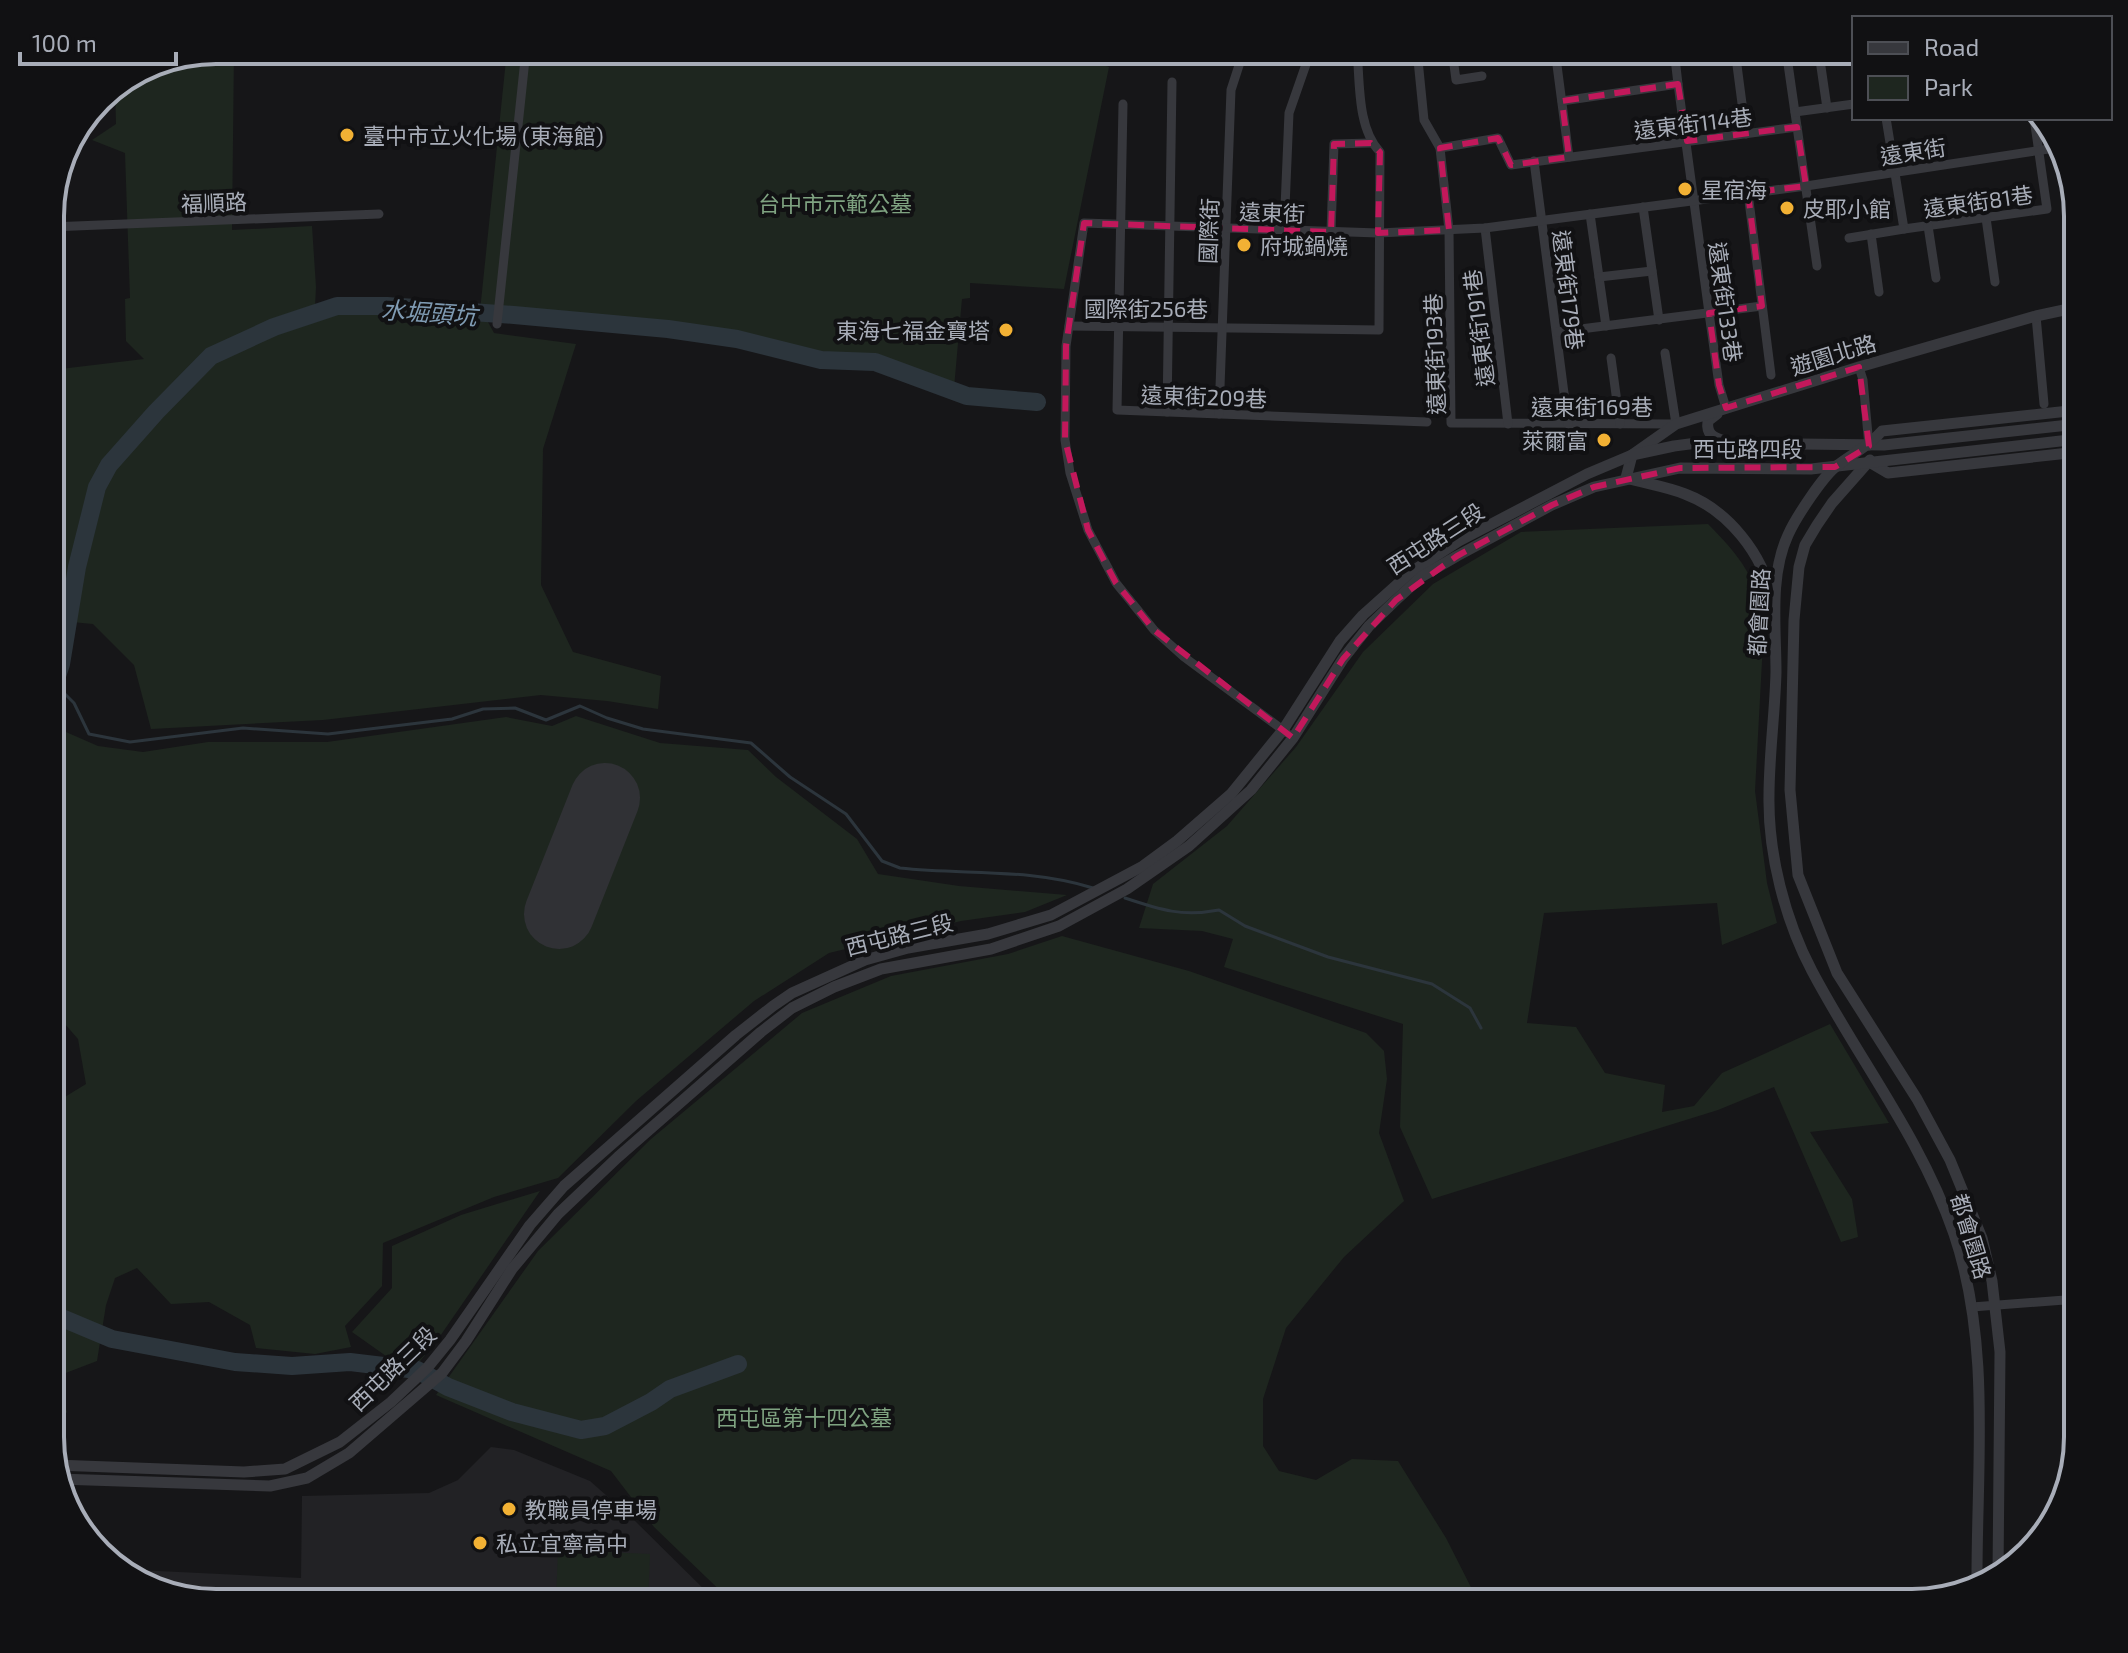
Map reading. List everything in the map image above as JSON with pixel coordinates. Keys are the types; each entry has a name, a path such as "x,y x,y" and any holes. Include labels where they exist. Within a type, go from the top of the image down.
{"street":[{"path":"497,324 525,64"},
{"name":"國際街","path":"1219,414 1231,90 1239,64"},
{"path":"1284,231 1289,113 1306,64"},
{"path":"1358,64 1365,125 1371,143 1380,152 1378,233"},
{"path":"1418,64 1424,120 1440,148 1449,230"},
{"path":"1454,64 1456,80 1482,76"},
{"path":"1557,64 1569,157"},
{"name":"遠東街133巷","path":"1676,64 1709,313 1726,408"},
{"path":"1737,64 1746,134"},
{"path":"1788,64 1817,266"},
{"path":"1821,64 1827,108"},
{"path":"1167,412 1172,82"},
{"path":"1562,101 1678,84"},
{"name":"遠東街209巷","path":"1123,104 1117,410 1427,422"},
{"path":"1795,112 1852,104"},
{"name":"遠東街81巷","path":"1886,120 1904,229"},
{"name":"遠東街114巷","path":"1534,161 1797,127"},
{"path":"2035,128 2038,151"},
{"path":"1440,148 1498,138 1511,165 1534,161"},
{"path":"1331,232 1334,144 1371,143"},
{"name":"遠東街","path":"1288,734 1184,657 1154,630 1127,600 1095,549 1065,454 1066,346 1084,223 1378,233 1485,228 1806,186 2048,149"},
{"name":"遠東街81巷","path":"1849,238 2047,209 2038,151"},
{"name":"遠東街179巷","path":"1534,161 1568,424"},
{"path":"1748,193 1771,375"},
{"path":"1643,207 1659,320"},
{"name":"福順路","path":"64,226 379,214"},
{"path":"1590,214 1606,326"},
{"path":"1986,218 1995,282"},
{"path":"1928,226 1936,278"},
{"name":"遠東街191巷","path":"1485,228 1508,424"},
{"name":"遠東街193巷","path":"1449,230 1451,423 1508,424"},
{"name":"國際街256巷","path":"1069,326 1379,330 1378,233"},
{"path":"1871,234 1879,292"},
{"path":"1599,277 1652,271"},
{"path":"1557,332 1762,306"},
{"name":"遊園北路","path":"1632,455 1676,424 1859,367 2064,310"},
{"path":"2036,316 2044,404"},
{"path":"1665,353 1676,424"},
{"path":"1611,358 1620,424"},
{"path":"1859,367 1871,463"},
{"path":"1726,408 1708,421 1707,429 1712,437 1741,445"},
{"path":"1869,446 1882,431 2064,412"},
{"name":"遠東街169巷","path":"1508,424 1676,424"},
{"name":"西屯路四段","path":"1632,455 1697,443 1835,443 1869,446 2064,425"},
{"name":"西屯路四段","path":"1626,478 1680,468 1771,470 1835,467 2064,441"},
{"name":"都會園路","path":"1869,446 1835,467 1794,522 1786,540 1777,589 1769,798 1772,847 1779,887 1811,969 1931,1174 1955,1237 1977,1337 1977,1574"},
{"name":"西屯路四段","path":"1871,463 1888,473 2064,454"},
{"path":"1632,455 1626,478 1684,493 1704,503 1732,525 1766,578 1776,620"},
{"name":"西屯路三段","path":"67,1465 244,1472 285,1469 340,1442 428,1367 530,1225 564,1186 773,1006 865,960 908,948 988,934 1051,915 1143,866 1231,794 1288,734 1340,641 1363,615 1411,572 1459,541 1537,499 1632,455"},
{"name":"都會園路","path":"1871,463 1824,514 1805,545 1799,567 1794,620 1790,790 1798,875 1837,973 1917,1099 1950,1160 1982,1238 1995,1304 2000,1352 2002,1409 1998,1561"},
{"name":"西屯路三段","path":"70,1479 270,1486 307,1478 349,1453 442,1373 512,1269 558,1214 618,1157 792,1008 881,969 991,949 1059,926 1101,905 1189,846 1251,790 1288,734 1369,626 1421,577 1552,505 1594,487 1626,478"},
{"path":"1972,1307 2064,1300"}],"highlighted area":[{"path":"1678,84 1687,141 1797,127 1806,186 1748,193 1762,306 1709,313 1719,385 1726,408 1859,367 1869,446 1835,467 1680,468 1594,487 1552,505 1457,556 1396,600 1343,659 1293,738 1154,630 1116,583 1088,530 1065,440 1066,346 1084,223 1331,232 1334,144 1371,143 1380,152 1378,233 1449,230 1440,148 1498,138 1511,165 1569,157 1562,101"}],"shaded area":[{"name":"私立宜寧高中","path":"491,1447 514,1450 590,1481 704,1589 207,1589 167,1581 144,1570 301,1578 302,1496 429,1493 458,1480"}],"green space":[{"name":"台中市示範公墓","path":"234,64 232,230 312,226 315,307 344,302 412,299 480,311 506,64 1100,64 1109,67 1064,289 970,283 970,298 962,299 954,388 875,359 820,357 737,336 668,326 482,311 494,333 576,344 543,449 541,585 573,652 661,676 658,709 541,695 323,720 151,729 134,665 93,624 64,621 64,369 144,359 126,341 125,299 130,298 125,153 92,140 116,124 115,103 140,84 177,69"},
{"path":"1708,524 1746,569 1758,594 1764,624 1755,791 1767,883 1777,923 1722,945 1717,903 1544,913 1527,1023 1576,1027 1605,1073 1665,1085 1662,1112 1694,1106 1722,1073 1830,1024 1889,1123 1810,1132 1852,1199 1858,1237 1841,1242 1774,1087 1718,1110 1432,1199 1400,1127 1403,1024 1224,967 1233,939 1202,931 1139,928 1153,884 1227,826 1296,747 1363,652 1433,584 1521,532"},
{"path":"576,716 660,743 748,750 776,777 857,839 878,874 959,886 1067,895 1025,912 961,921 829,953 754,1001 636,1101 558,1178 494,1197 383,1243 382,1286 345,1326 351,1347 315,1354 256,1348 250,1325 209,1302 171,1304 137,1268 115,1278 106,1305 97,1361 64,1374 64,1097 86,1084 78,1039 64,1023 64,731 98,746 143,752 208,742 327,742 506,717 552,726"},
{"name":"西屯區第十四公墓","path":"1062,936 1189,971 1366,1033 1384,1051 1387,1079 1379,1133 1404,1201 1344,1257 1286,1328 1263,1399 1263,1446 1279,1471 1316,1480 1352,1459 1398,1461 1446,1538 1472,1589 718,1589 654,1527 611,1471 436,1395 538,1251 651,1139 802,1013 891,976 1008,954"},
{"path":"540,1191 436,1342 410,1373 352,1332 392,1288 392,1246 461,1215"},
{"path":"558,1550 650,1554 649,1589 556,1589"}],"waterway":[{"name":"水堀頭坑","path":"64,646 77,567 97,487 109,465 211,356 274,327 337,306 387,306 668,329 737,339 821,360 875,362 967,396 1037,402"},
{"path":"64,693 74,703 89,734 130,742 243,728 328,734 452,719 483,709 515,708 546,720 580,706 643,729 751,743 790,777 846,814 882,861 900,868 1045,877 1093,888"},
{"path":"1125,898 1172,911 1194,913 1219,910 1245,926 1328,957 1432,984 1470,1008 1481,1028"},
{"path":"64,1319 112,1339 235,1362 292,1366 350,1362 417,1370 448,1387 512,1412 581,1430 605,1426 670,1389 738,1364"}],"runway":[{"path":"559,914 605,798"}],"place":[{"name":"臺中市立火化場 (東海館)","path":"347,135"},
{"name":"星宿海","path":"1685,189"},
{"name":"皮耶小館","path":"1787,208"},
{"name":"府城鍋燒","path":"1244,245"},
{"name":"東海七福金寶塔","path":"1006,330"},
{"name":"萊爾富","path":"1604,440"},
{"name":"教職員停車場","path":"509,1509"},
{"name":"私立宜寧高中","path":"480,1543"}]}
